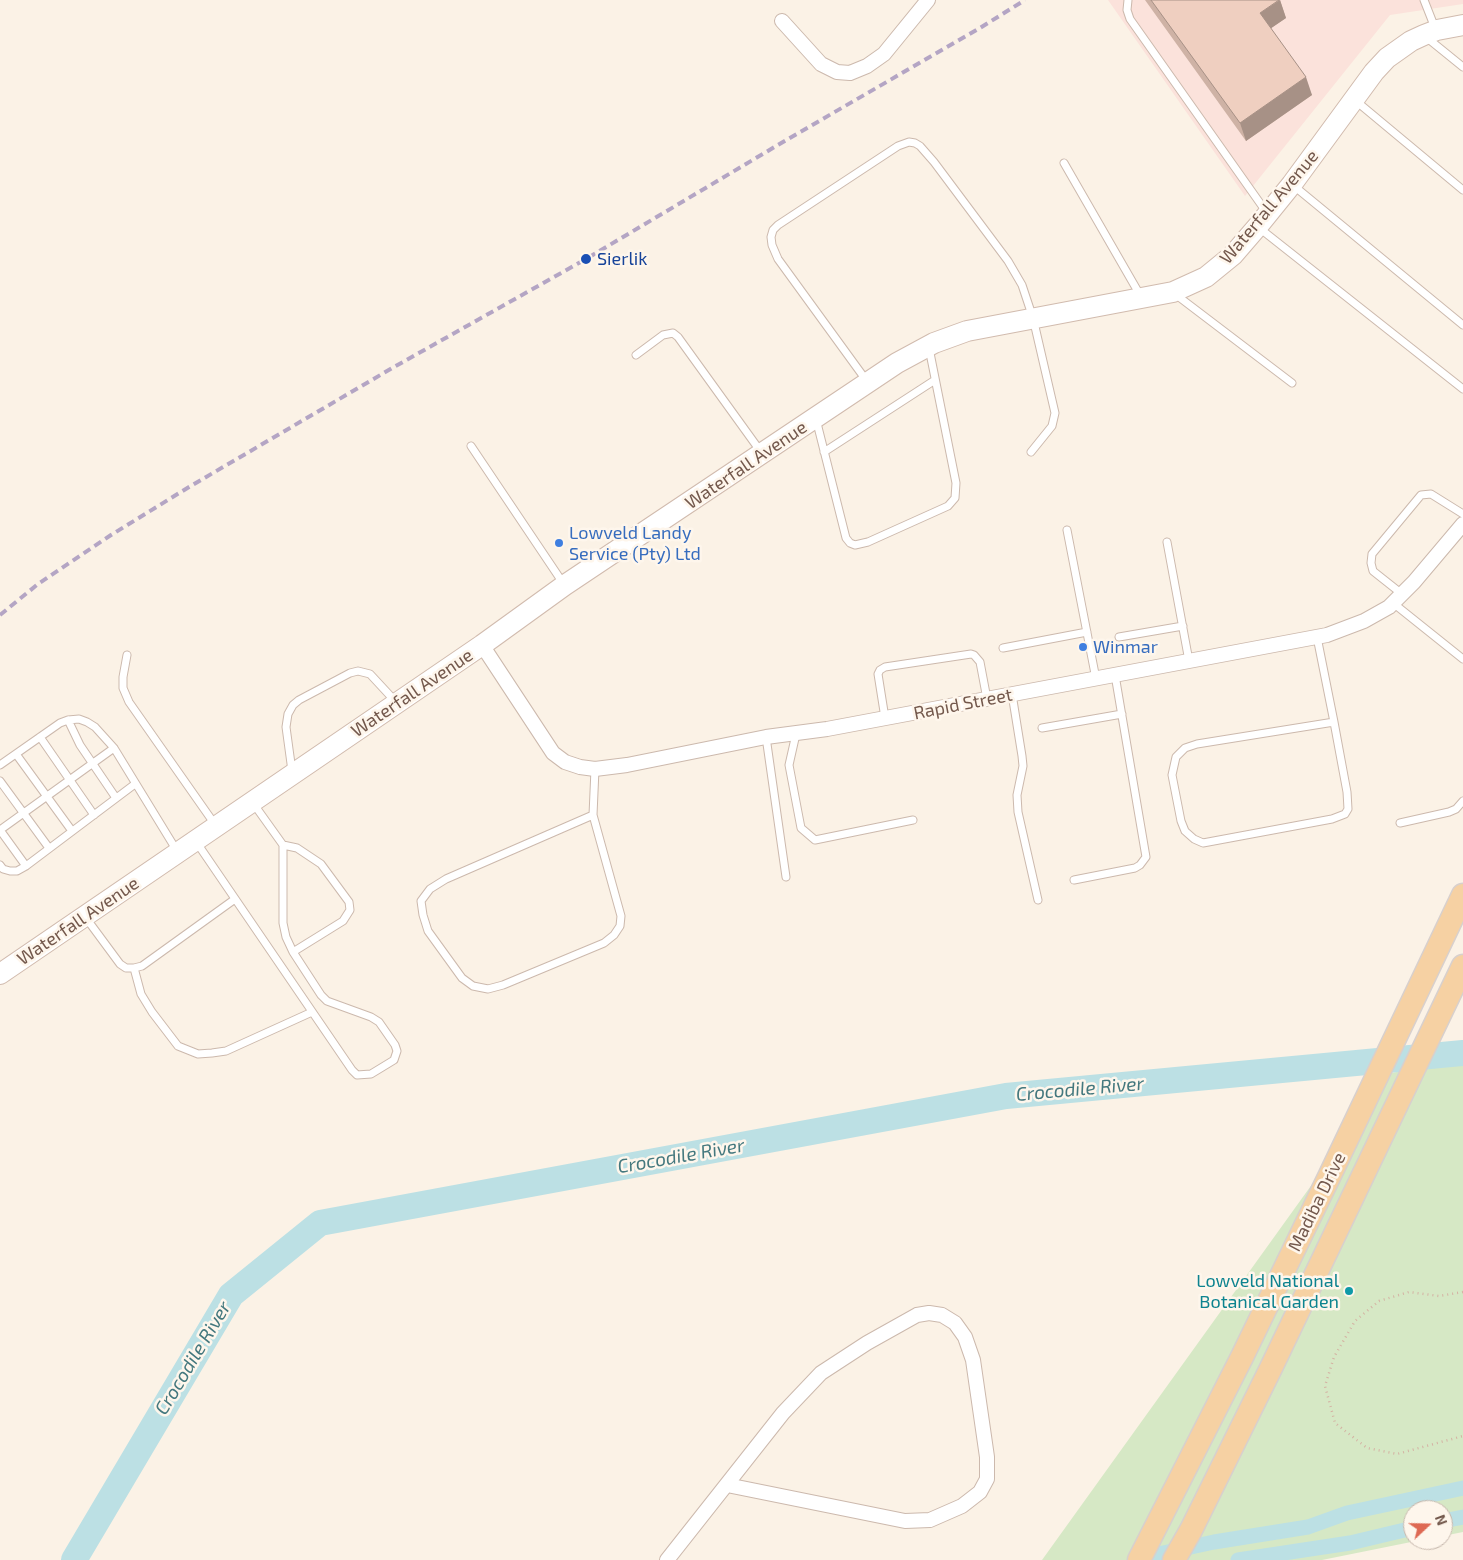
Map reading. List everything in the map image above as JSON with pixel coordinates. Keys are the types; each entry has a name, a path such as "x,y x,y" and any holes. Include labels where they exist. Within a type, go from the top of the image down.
{"main road":[{"name":"Madiba Drive","path":"1139,1560 1330,1175 1463,895"},
{"name":"Madiba Drive","path":"1174,1560 1191,1530 1275,1359 1463,966"}],"street":[{"path":"782,21 821,64 837,72 850,73 867,66 884,54 928,0"},
{"name":"Waterfall Avenue","path":"0,974 482,645 565,586 897,363 928,346 968,331 1173,292 1191,285 1218,268 1233,255 1292,184 1374,72 1387,58 1411,41 1430,33 1463,26"},
{"name":"Rapid Street","path":"482,645 553,753 565,762 595,769 627,765 766,737 796,734 885,718 1317,637 1347,628 1376,616 1398,598 1463,524"},
{"path":"667,1560 783,1413 821,1373 867,1343 917,1315 929,1312 942,1315 955,1323 965,1337 973,1360 988,1457 987,1480 980,1492 962,1506 930,1520 905,1521 727,1484"}],"lane":[{"path":"1128,0 1127,10 1130,19 1263,220 1463,389"},
{"path":"1424,0 1430,33 1463,67"},
{"path":"1354,99 1463,190"},
{"path":"868,382 778,259 771,237 773,230 778,225 898,146 909,142 916,143 934,162 1016,273 1022,285 1033,318 1055,416 1052,426 1031,452"},
{"path":"1064,163 1142,298"},
{"path":"1292,184 1463,325"},
{"path":"1173,292 1292,383"},
{"path":"636,355 663,335 673,333 678,337 763,454"},
{"path":"816,418 846,538 850,543 868,542 948,506 955,498 956,482 928,346"},
{"path":"824,452 936,380"},
{"path":"471,446 565,586"},
{"path":"1463,514 1431,494 1421,495 1372,554 1371,563 1373,571 1398,598 1463,659"},
{"path":"1067,530 1096,679"},
{"path":"1168,542 1189,661"},
{"path":"1119,636 1183,626"},
{"path":"1003,648 1086,632"},
{"path":"1317,637 1334,722 1347,792 1348,809 1345,814 1332,819 1203,843 1194,839 1185,831 1181,821 1172,775 1176,757 1185,748 1197,744 1334,722"},
{"path":"885,718 878,674 885,667 971,654 980,662 987,699"},
{"path":"128,655 123,688 129,702 216,826"},
{"path":"293,774 286,727 288,714 293,705 299,700 350,673 358,671 370,674 397,703"},
{"path":"1074,880 1135,868 1146,857 1115,675"},
{"path":"1012,694 1022,756 1018,812 1038,900"},
{"path":"1042,728 1122,714"},
{"path":"0,766 60,723 79,719 87,722 95,727 114,748 178,853"},
{"path":"68,720 73,735 116,798"},
{"path":"796,734 789,765 801,828 814,840 913,820"},
{"path":"40,737 94,815"},
{"path":"766,737 786,878"},
{"path":"26,866 0,830 114,748"},
{"path":"16,754 72,831"},
{"path":"593,815 446,879 430,889 421,901 423,916 428,930 462,978 473,986 488,989 503,986 604,944 620,926 621,916 593,815 595,769"},
{"path":"0,781 49,848"},
{"path":"0,865 3,869 10,871 17,871 26,866 136,784"},
{"path":"196,840 352,1070 357,1075 371,1074 394,1060 397,1051 395,1045 379,1022 327,1001 321,995 293,952 286,936 284,923 283,845 252,802"},
{"path":"1400,822 1449,812 1456,809 1463,802"},
{"path":"283,845 297,848 321,864 346,896 350,910 343,921 293,952"},
{"path":"85,916 120,964 126,968 134,968 142,966 235,899"},
{"path":"134,968 141,994 152,1012 178,1046 198,1054 226,1051 312,1012"}],"path":[{"path":"1463,1292 1440,1296 1409,1292 1380,1302 1355,1321 1334,1357 1325,1386 1335,1423 1367,1448 1397,1454 1463,1436"}],"shaded area":[{"path":"1108,0 1463,0 1463,4 1390,15 1245,196"}],"green space":[{"name":"Lowveld National Botanical Garden","path":"1463,1057 1463,1532 1453,1534 1453,1500 1403,1500 1403,1544 1322,1560 1042,1560 1392,1073"}],"building":[{"path":"1151,0 1279,0 1260,13 1306,77 1240,123"}],"waterway":[{"name":"Crocodile River","path":"74,1560 231,1295 320,1223 1006,1096 1463,1053"},
{"path":"1135,1559 1214,1542 1308,1527 1347,1513 1463,1488"},
{"path":"1453,1519 1463,1517"},
{"path":"1238,1560 1350,1543 1403,1530"}],"railway":[{"path":"0,615 38,584 111,535 189,487 394,367 586,259 1025,0"}],"place":[{"name":"Sierlik","path":"586,259"},
{"name":"Lowveld Landy Service (Pty) Ltd","path":"559,543"},
{"name":"Winmar","path":"1083,647"},
{"name":"Lowveld National Botanical Garden","path":"1349,1291"}]}
